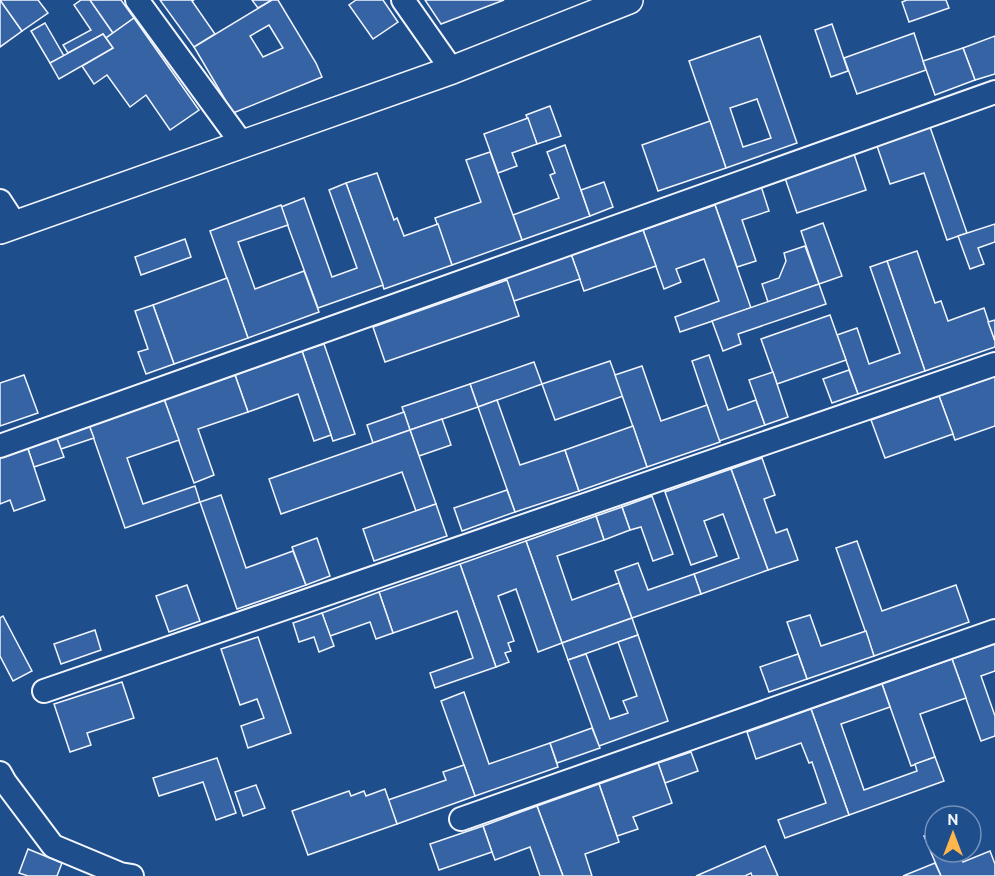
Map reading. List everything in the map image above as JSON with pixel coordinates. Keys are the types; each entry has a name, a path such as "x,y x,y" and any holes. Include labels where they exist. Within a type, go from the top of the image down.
{"street":[{"path":"137,0 243,145"},
{"path":"403,0 452,70"},
{"path":"0,201 8,227 452,70 629,0"},
{"path":"0,446 995,92"},
{"path":"44,691 995,364"},
{"path":"461,819 995,631"},
{"path":"2,779 53,846 120,874 132,876"}],"building":[{"path":"0,0 22,31 0,47"},
{"path":"0,0 38,0 48,13 22,31"},
{"path":"81,0 90,0 113,33 106,38 103,34 68,53 63,45 91,30 74,5"},
{"path":"90,0 121,0 134,18 113,33"},
{"path":"160,0 194,0 192,1 215,34 194,47"},
{"path":"252,0 272,0 258,8"},
{"path":"272,0 278,0 322,77 233,113 194,47","holes":["269,25 283,48 263,57 250,36"]},
{"path":"356,0 383,0 398,22 373,39 349,5"},
{"path":"425,0 504,0 441,24"},
{"path":"946,0 949,8 909,22 902,2"},
{"path":"134,18 199,110 170,130 146,95 130,107 107,75 94,84 82,66 113,48 106,38"},
{"path":"45,23 64,56 50,63 31,31"},
{"path":"832,24 848,71 831,77 815,30"},
{"path":"914,33 926,70 857,94 844,58"},
{"path":"103,34 113,48 59,79 50,63"},
{"path":"760,36 797,143 726,168 689,61","holes":["757,99 771,138 743,147 730,108"]},
{"path":"995,36 995,74 975,80 963,48"},
{"path":"963,48 975,80 935,95 923,61"},
{"path":"550,106 561,136 537,144 526,115"},
{"path":"528,118 537,144 512,153 517,166 498,173 484,134"},
{"path":"710,121 726,168 658,191 642,145"},
{"path":"930,127 967,233 947,240 924,173 890,184 877,146"},
{"path":"565,145 590,216 522,240 513,215 559,198 550,175 555,173 547,152"},
{"path":"490,152 522,240 452,265 435,218 481,202 466,160"},
{"path":"854,154 866,190 797,213 785,178"},
{"path":"377,173 394,220 397,218 404,236 438,224 452,265 384,289 346,183"},
{"path":"604,182 613,207 590,216 581,190"},
{"path":"346,183 383,285 318,308 281,207 304,198 332,277 357,268 329,190"},
{"path":"761,186 769,211 742,220 756,261 737,267 714,202"},
{"path":"281,205 288,225 238,242 255,289 304,271 319,312 248,338 210,231"},
{"path":"715,205 751,308 680,332 675,317 719,301 704,259 676,269 681,282 664,289 643,230"},
{"path":"823,223 842,276 819,284 801,231"},
{"path":"995,224 995,242 978,248 984,264 970,269 958,236"},
{"path":"643,230 656,266 584,291 571,254"},
{"path":"185,239 191,257 141,275 135,257"},
{"path":"805,246 819,284 768,302 762,284 779,278 786,261 784,253"},
{"path":"917,251 935,303 941,301 948,321 984,308 995,347 925,371 887,261"},
{"path":"571,254 580,279 514,301 505,277"},
{"path":"887,261 925,371 858,394 837,335 857,328 869,364 900,353 870,267"},
{"path":"227,278 248,338 174,364 153,305"},
{"path":"507,280 519,316 385,362 373,327"},
{"path":"819,284 826,304 738,334 741,344 723,351 712,321"},
{"path":"153,305 174,364 146,374 138,352 148,349 135,311"},
{"path":"830,315 846,360 777,384 761,339"},
{"path":"995,320 995,341 988,322"},
{"path":"324,344 355,434 333,441 302,351"},
{"path":"302,351 331,435 314,441 298,394 248,412 235,375"},
{"path":"709,355 728,410 756,400 765,425 719,441 692,361"},
{"path":"610,361 623,396 555,420 542,384"},
{"path":"534,362 542,384 478,407 470,384"},
{"path":"642,366 661,421 707,405 720,442 647,467 615,375"},
{"path":"849,370 858,394 832,403 823,379"},
{"path":"773,372 788,417 765,425 749,380"},
{"path":"24,375 38,413 0,426 0,383"},
{"path":"235,375 248,412 198,429 214,475 194,483 164,399"},
{"path":"995,376 995,426 955,440 939,396"},
{"path":"470,384 478,407 410,430 402,407"},
{"path":"939,396 953,434 885,458 871,420"},
{"path":"164,399 179,440 127,458 143,504 195,486 200,502 125,528 89,425"},
{"path":"497,400 520,465 565,450 579,491 515,512 478,407"},
{"path":"404,412 410,430 373,443 367,425"},
{"path":"442,419 451,445 419,456 410,430"},
{"path":"89,425 94,438 61,449 56,436"},
{"path":"633,426 647,467 579,491 565,450"},
{"path":"410,430 436,504 416,511 402,472 281,514 269,479"},
{"path":"56,436 64,457 34,467 27,446"},
{"path":"27,446 45,500 14,511 10,500 0,504 0,455"},
{"path":"762,458 775,495 764,499 776,533 787,529 798,560 768,570 731,469"},
{"path":"731,469 768,570 701,594 694,574 739,558 723,514 704,521 717,556 691,565 665,492"},
{"path":"507,490 515,512 462,531 454,508"},
{"path":"221,495 246,568 293,551 306,585 237,609 200,502"},
{"path":"652,496 673,554 653,561 641,527 630,530 622,507"},
{"path":"436,504 447,536 374,561 363,529"},
{"path":"622,507 630,530 604,540 596,516"},
{"path":"596,516 604,540 557,556 572,600 619,583 632,618 562,643 526,541"},
{"path":"317,538 330,576 306,585 292,547"},
{"path":"526,541 562,643 538,652 516,589 498,596 514,641 508,643 511,651 505,653 509,662 496,667 460,564"},
{"path":"857,541 882,611 956,585 969,622 874,656 836,548"},
{"path":"638,563 648,590 694,574 701,594 632,618 615,571"},
{"path":"460,564 496,667 435,688 430,673 473,658 457,611 393,633 379,592"},
{"path":"187,585 200,621 169,632 156,596"},
{"path":"379,592 393,633 376,639 370,622 330,636 322,613"},
{"path":"322,613 334,646 319,652 314,637 299,642 293,623"},
{"path":"810,615 821,646 866,631 874,656 807,679 787,622"},
{"path":"3,616 32,671 13,681 0,656 0,618"},
{"path":"632,618 638,635 568,660 562,643"},
{"path":"95,630 101,650 61,664 54,644"},
{"path":"638,635 668,721 599,746 568,660 586,654 610,719 628,713 623,701 637,696 618,642"},
{"path":"258,637 291,733 248,748 241,726 264,718 257,699 240,705 221,649"},
{"path":"995,644 995,671 981,676 995,716 995,736 981,741 952,659"},
{"path":"798,654 807,679 769,692 760,667"},
{"path":"952,659 966,698 920,714 935,757 911,766 882,684"},
{"path":"122,682 134,718 87,733 91,745 70,752 54,704"},
{"path":"882,684 890,707 841,724 864,790 917,771 915,764 935,757 944,781 849,815 811,709"},
{"path":"464,692 489,764 550,743 558,767 475,796 441,701"},
{"path":"811,709 849,815 785,838 778,820 826,803 812,762 809,763 801,743 756,759 747,732"},
{"path":"592,728 600,748 557,763 550,743"},
{"path":"691,752 698,771 665,783 658,763"},
{"path":"217,758 236,813 216,820 203,782 159,796 153,778"},
{"path":"658,763 672,803 633,817 638,829 617,836 599,784"},
{"path":"464,765 475,796 397,824 388,800 446,780 443,772"},
{"path":"599,784 619,842 585,854 592,876 563,876 537,806"},
{"path":"256,785 265,808 243,816 235,792"},
{"path":"385,789 397,824 308,855 292,811 349,791 351,796 364,791 366,796"},
{"path":"537,806 563,876 540,876 530,847 495,860 492,852 483,826"},
{"path":"483,826 492,852 439,870 430,844"},
{"path":"765,846 778,876 752,876 751,873 745,876 696,876"},
{"path":"28,849 62,863 57,876 28,876 19,873"},
{"path":"990,851 995,864 995,876 941,876 936,864 983,864 983,854"},
{"path":"935,864 941,876 903,876"}]}
